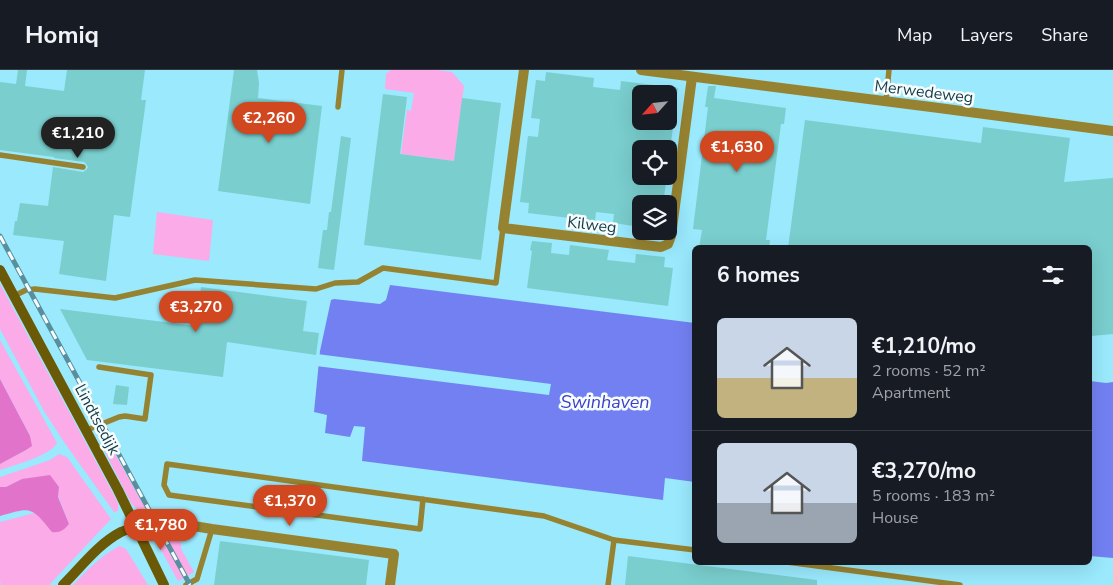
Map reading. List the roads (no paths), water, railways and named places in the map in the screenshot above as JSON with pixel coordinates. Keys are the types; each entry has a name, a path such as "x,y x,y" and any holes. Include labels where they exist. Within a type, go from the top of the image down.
{"main road":[{"name":"Lindtsedijk","path":"0,270 87,430 164,585"},
{"path":"63,585 110,539 136,527"}],"street":[{"path":"503,228 524,70"},
{"name":"Merwedeweg","path":"641,70 1113,131"},
{"name":"Kilweg","path":"503,228 661,247 668,244 671,236 692,77"},
{"path":"136,527 158,523 181,524 394,554 390,585"}],"lane":[{"path":"338,107 342,70"},
{"path":"886,101 889,70"},
{"path":"0,155 84,166"},
{"path":"14,296 35,288 115,298 195,280 316,289 335,283 358,282 383,268 496,283 503,228"},
{"path":"87,430 119,417 145,419 151,375 99,367"},
{"path":"423,499 420,529 169,495 164,485 167,464 423,499 544,516 614,540 692,550"},
{"path":"186,585 199,582 212,529"},
{"path":"608,585 614,540"},
{"path":"810,565 960,585"}],"water":[{"name":"Swinhaven","path":"390,285 692,323 692,482 665,478 663,500 362,461 365,427 354,426 350,437 325,433 327,415 314,412 320,351 331,300 380,304 386,300"},
{"path":"1092,381 1113,382 1113,558 1092,556"}],"railway":[{"path":"0,236 190,585"}]}
